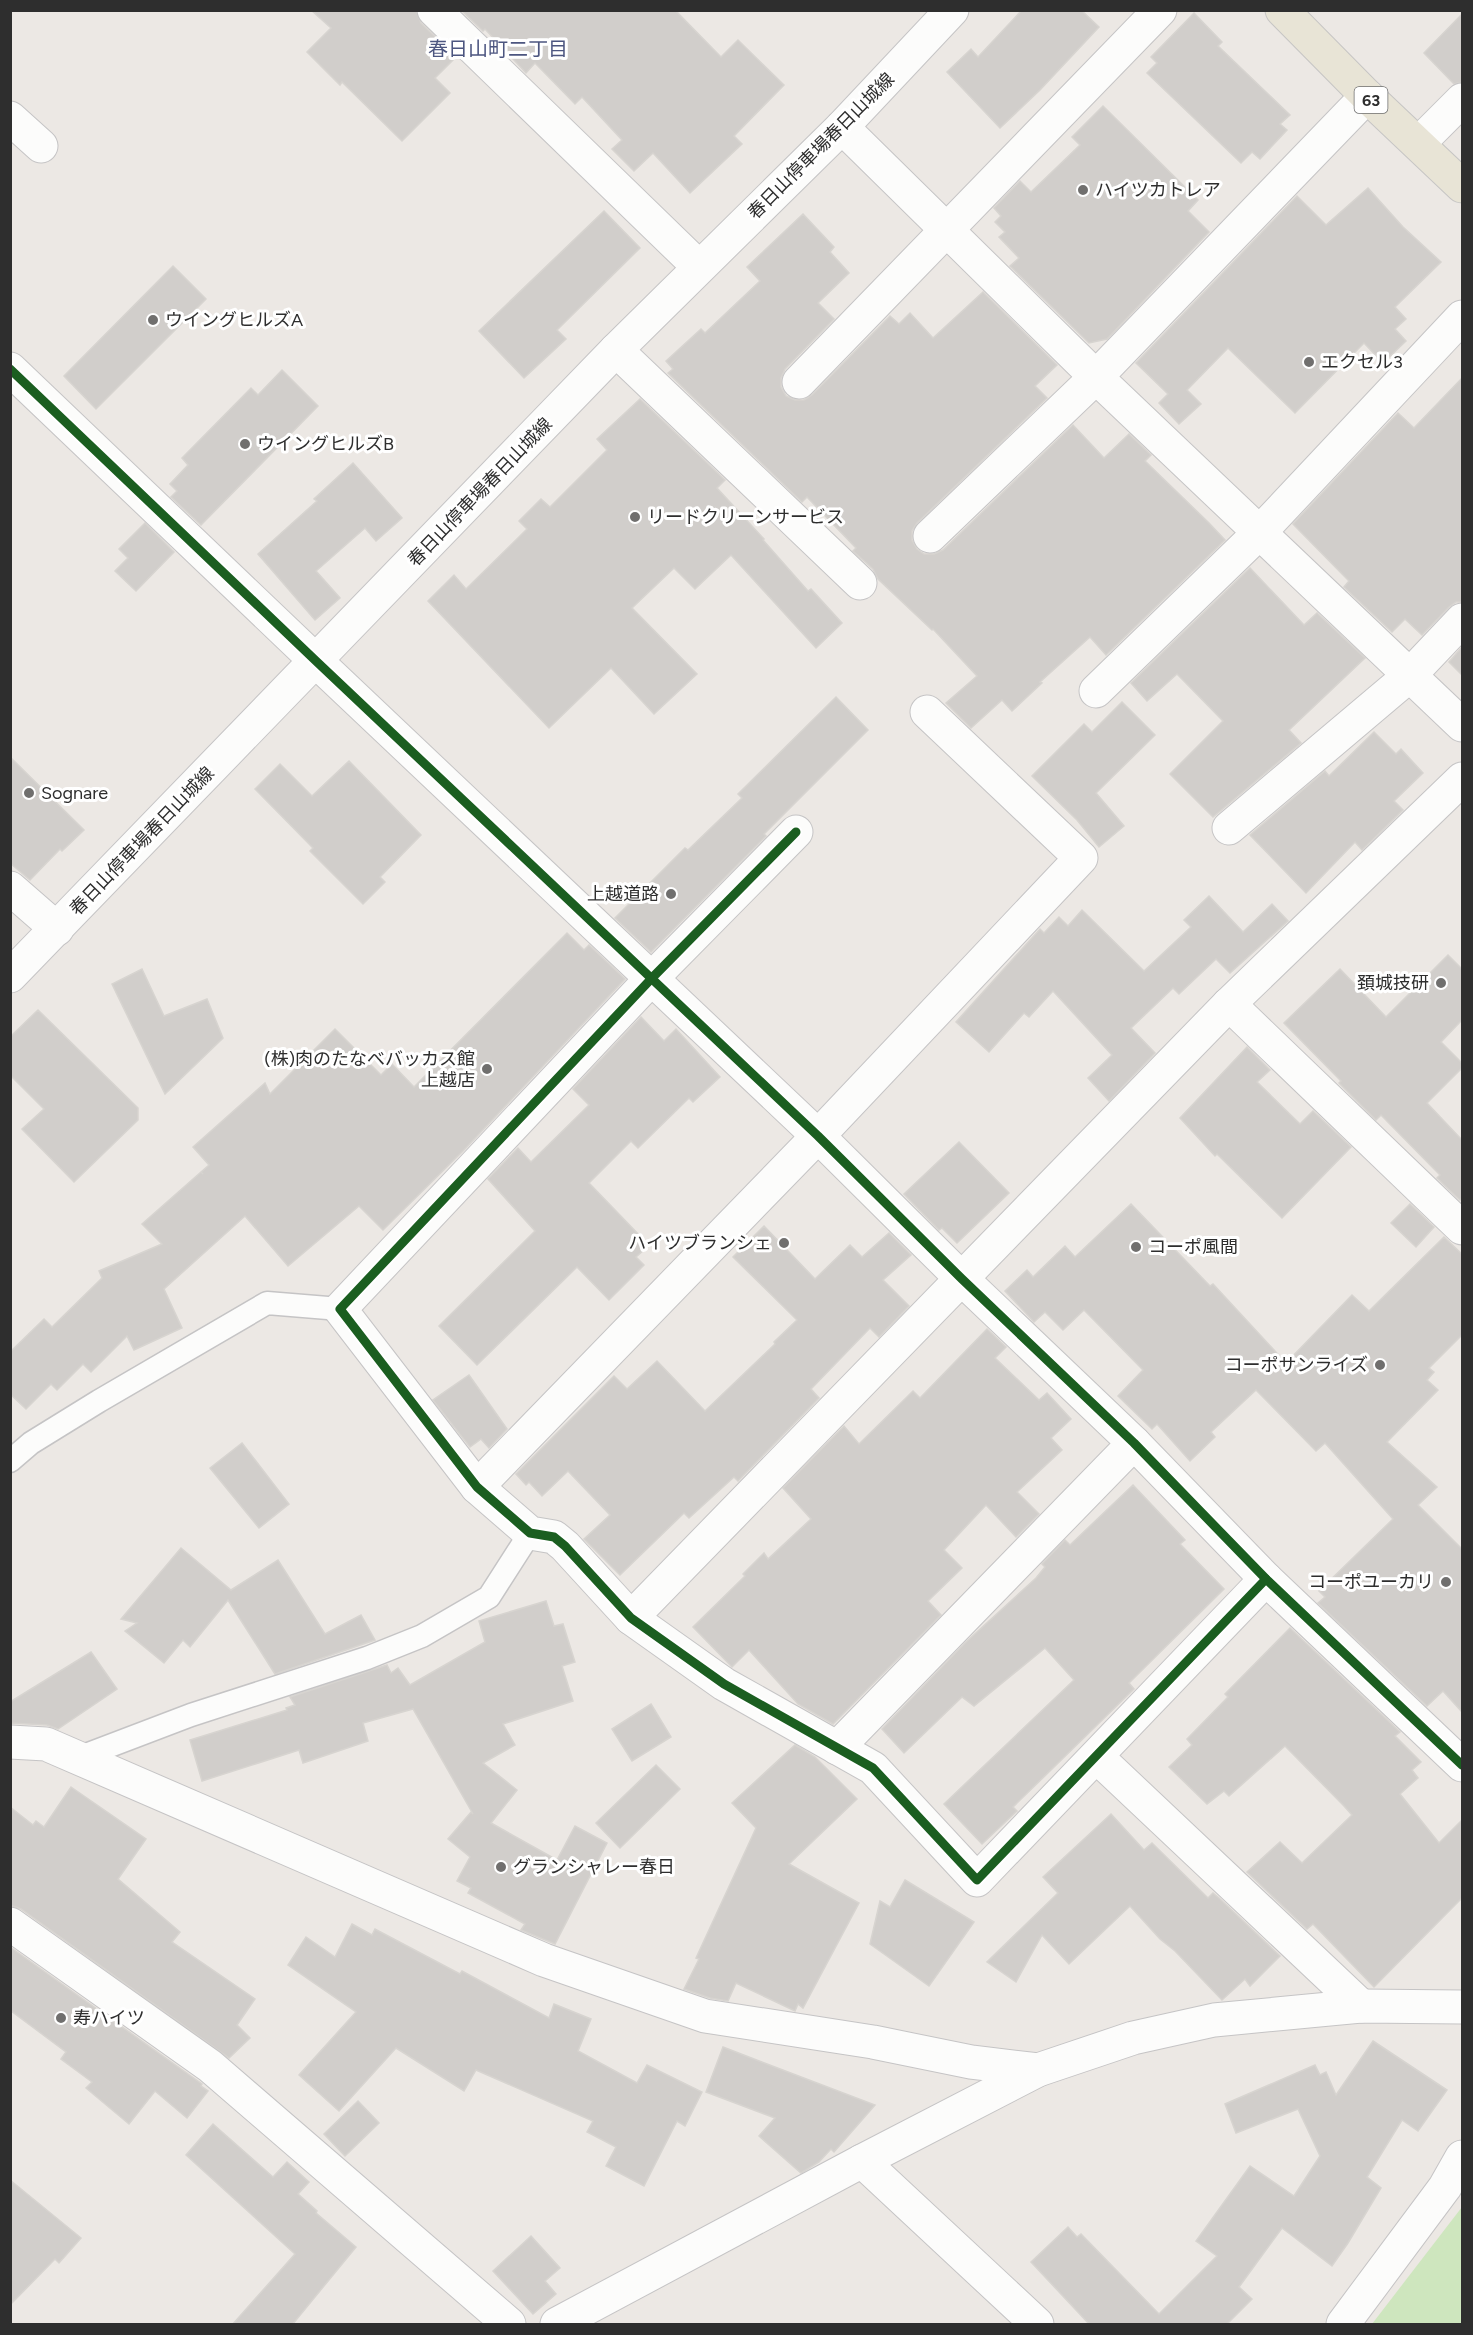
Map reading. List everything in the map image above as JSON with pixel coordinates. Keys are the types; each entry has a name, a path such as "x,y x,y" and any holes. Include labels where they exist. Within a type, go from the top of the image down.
{"main road":[{"name":"63","path":"1282,10 1367,96 1462,186"}],"street":[{"path":"434,10 699,267"},
{"name":"春日山停車場春日山城線","path":"10,976 616,350 842,127 952,10"},
{"path":"799,382 1160,10"},
{"path":"930,536 1096,377 1367,96"},
{"path":"1419,143 1462,100"},
{"path":"10,118 41,146"},
{"path":"842,127 1096,377 1462,725"},
{"path":"1096,691 1260,532 1462,317"},
{"path":"616,350 860,583"},
{"path":"10,369 316,662 818,1136 962,1279 1134,1443 1266,1579 1462,1765"},
{"path":"1229,828 1409,676 1462,620"},
{"path":"477,1486 818,1136 1081,858 927,712"},
{"path":"631,1618 1229,1004 1462,779"},
{"path":"796,832 652,978 340,1309 477,1486 530,1533 554,1537 565,1546 631,1618 724,1684 873,1768 977,1880 1266,1579"},
{"path":"10,888 57,929"},
{"path":"1229,1004 1462,1228"},
{"path":"837,1748 1134,1443"},
{"path":"10,1742 46,1744 544,1960 705,2016 873,2042 971,2062 1038,2070"},
{"path":"1097,1757 1361,2006"},
{"path":"10,1924 210,2066 509,2325"},
{"path":"557,2325 862,2161 1038,2070 1133,2038 1214,2020 1361,2006 1462,2007"},
{"path":"1343,2325 1445,2187 1462,2157"},
{"path":"862,2161 1037,2325"}],"lane":[{"path":"10,1461 31,1443 99,1401 267,1303 340,1309"},
{"path":"78,1758 191,1715 367,1659 422,1636 489,1597 530,1533"}],"green space":[{"path":"1462,2207 1462,2324 1372,2324"}],"building":[{"path":"311,10 416,10 421,23 456,57 435,78 450,93 402,141 342,82 340,85 307,52 331,28"},
{"path":"461,10 675,10 721,57 738,40 784,85 734,136 742,144 690,193 653,153 634,171 612,149 622,140 582,97 575,104 535,63 526,73 485,29 483,31"},
{"path":"1022,10 1081,10 1099,27 1040,90 1000,128 947,72 971,49 978,57"},
{"path":"1194,13 1222,42 1218,46 1290,115 1280,124 1287,130 1260,159 1252,152 1241,163 1147,73 1157,63 1151,57"},
{"path":"1462,14 1462,82 1454,84 1424,53"},
{"path":"1103,106 1198,200 1188,211 1209,232 1107,339 1089,343 1010,266 1019,258 999,237 1005,232 995,222 1001,216 994,208 1020,181 1031,192 1080,145 1072,137"},
{"path":"1368,188 1403,227 1441,262 1395,307 1406,319 1395,329 1406,341 1383,363 1364,343 1295,413 1228,348 1187,390 1201,404 1179,424 1159,403 1168,394 1136,363 1297,196 1326,225"},
{"path":"604,211 640,248 557,330 566,339 524,378 479,331"},
{"path":"803,214 834,247 830,252 849,273 818,303 834,319 785,369 781,378 781,387 786,396 795,400 804,400 812,395 890,316 899,324 910,313 933,338 983,292 1057,365 1035,386 1047,398 917,523 912,531 912,540 917,549 924,554 934,554 943,550 1073,425 1104,458 1129,434 1151,455 1145,461 1225,540 1106,655 1090,637 1012,711 1002,700 971,728 946,703 977,676 933,629 878,579 873,569 853,551 856,548 807,497 802,502 668,373 673,369 666,361 701,329 705,333 760,281 747,267"},
{"name":"ウイングヒルズA","path":"173,266 206,299 96,409 64,376"},
{"name":"ウイングヒルズB","path":"282,370 318,406 201,525 171,497 177,491 170,484 188,465 182,458 251,388 258,395"},
{"path":"1462,378 1462,602 1456,602 1449,607 1422,635 1405,619 1392,632 1344,587 1349,581 1293,524 1398,413 1414,428"},
{"path":"640,399 725,480 717,488 808,591 811,589 842,623 816,648 731,555 695,589 674,568 632,608 697,674 654,714 611,668 549,728 428,601 454,575 466,589 527,529 519,521 541,499 550,507 607,450 597,439"},
{"path":"353,463 402,518 376,541 365,528 316,571 340,598 315,620 258,554 317,501 314,499"},
{"path":"145,523 174,552 136,591 115,571 128,558 119,549"},
{"path":"1250,568 1304,625 1317,613 1365,658 1289,730 1301,743 1213,817 1170,774 1223,721 1177,674 1147,701 1131,683"},
{"path":"1462,647 1462,675 1449,662"},
{"path":"836,697 868,730 651,952 615,918 685,848 688,850 742,798 738,794"},
{"path":"1122,702 1155,735 1096,793 1124,826 1099,847 1077,820 1032,776 1084,724 1092,732"},
{"path":"1374,732 1396,754 1401,749 1423,773 1394,801 1403,810 1362,850 1355,842 1306,893 1250,835 1325,771 1329,776"},
{"name":"Sognare","path":"10,757 84,830 62,851 60,849 30,880 10,863"},
{"path":"349,761 421,835 380,877 385,882 363,904 310,851 313,848 255,789 280,764 312,796"},
{"path":"1209,896 1243,932 1272,904 1288,921 1230,973 1216,959 1179,994 1173,988 1131,1028 1155,1053 1109,1101 1088,1078 1112,1055 1053,991 1029,1017 1024,1013 989,1052 956,1022 1040,929 1044,933 1059,917 1068,926 1082,910 1144,971 1191,927 1184,920"},
{"path":"567,933 584,950 589,945 625,979 463,1151 383,1230 359,1206 288,1266 245,1216 164,1289 182,1328 134,1350 127,1336 91,1372 83,1364 57,1390 51,1384 26,1409 10,1394 10,1352 44,1319 52,1327 102,1278 99,1271 162,1244 142,1224 209,1165 193,1147 265,1083 270,1094 335,1029 381,1075 392,1064 414,1087"},
{"path":"1448,955 1462,969 1462,1020 1441,1042 1462,1063 1462,1068 1427,1103 1462,1140 1462,1198 1460,1200 1437,1178 1440,1175 1381,1115 1376,1120 1284,1023 1340,969 1386,1017"},
{"path":"142,969 164,1016 207,999 223,1038 165,1094 112,984"},
{"path":"38,1010 138,1108 138,1120 74,1182 22,1129 44,1109 10,1075 10,1037"},
{"path":"641,1017 664,1041 676,1029 720,1077 693,1102 689,1098 638,1148 631,1141 589,1183 643,1239 639,1243 645,1249 636,1257 644,1265 609,1300 577,1267 477,1365 439,1326 535,1231 488,1179 518,1148 531,1162 589,1105 573,1089"},
{"path":"1247,1047 1270,1070 1257,1082 1300,1124 1313,1111 1351,1147 1282,1218 1217,1154 1215,1156 1180,1118"},
{"path":"959,1142 1009,1193 957,1243 942,1228 939,1230 904,1194"},
{"path":"1131,1204 1210,1286 1213,1284 1286,1363 1352,1295 1369,1311 1444,1237 1462,1254 1462,1335 1429,1368 1434,1372 1427,1380 1438,1390 1387,1442 1437,1487 1418,1505 1462,1549 1462,1712 1443,1691 1427,1706 1318,1603 1325,1597 1319,1591 1393,1519 1325,1443 1316,1451 1256,1390 1211,1432 1215,1437 1190,1461 1157,1424 1152,1429 1118,1396 1143,1370 1084,1310 1063,1330 1045,1312 1034,1322 1005,1291 1027,1270 1033,1277 1065,1246 1075,1257"},
{"path":"1410,1204 1434,1227 1416,1247 1391,1223"},
{"path":"764,1226 815,1279 850,1245 862,1257 889,1233 911,1255 883,1280 909,1306 879,1337 870,1328 811,1389 819,1398 738,1481 734,1477 689,1518 684,1513 620,1575 584,1539 610,1515 568,1471 542,1496 529,1482 526,1485 516,1474 614,1376 627,1389 657,1361 705,1411 775,1344 774,1342 797,1320 733,1257"},
{"path":"987,1329 1006,1347 995,1358 1039,1400 1047,1393 1071,1419 1051,1438 1062,1450 1017,1492 1039,1514 1016,1537 986,1505 944,1550 962,1568 928,1601 941,1615 833,1724 798,1704 749,1650 732,1667 693,1627 745,1576 743,1574 764,1553 768,1559 811,1519 783,1488 844,1426 859,1444 913,1391 920,1398"},
{"path":"469,1375 507,1429 489,1448 481,1439 470,1447 433,1400"},
{"path":"242,1443 289,1504 259,1528 210,1468"},
{"path":"1133,1485 1185,1540 1180,1544 1224,1589 1129,1683 1134,1689 1013,1807 1017,1811 982,1844 944,1804 1074,1680 1045,1648 974,1706 962,1697 904,1753 882,1729 966,1642 1036,1578 1045,1567 1042,1564 1065,1540 1070,1545"},
{"path":"181,1548 231,1590 278,1560 325,1634 361,1615 375,1640 275,1674 228,1600 190,1647 183,1640 164,1663 125,1631 137,1623 121,1619"},
{"path":"546,1601 554,1626 563,1624 575,1662 562,1666 573,1701 503,1724 515,1745 483,1763 517,1790 491,1823 557,1860 575,1826 607,1843 555,1944 521,1930 525,1924 468,1893 471,1888 457,1881 470,1857 448,1839 471,1812 473,1814 413,1709 363,1723 368,1741 303,1763 299,1750 202,1781 190,1740 287,1710 286,1708 295,1705 290,1697 387,1665 391,1673 398,1668 410,1685 485,1642 479,1621"},
{"path":"1290,1628 1400,1732 1395,1736 1421,1762 1412,1770 1418,1778 1400,1794 1439,1843 1462,1820 1462,1898 1374,1987 1313,1924 1307,1929 1247,1872 1280,1842 1302,1863 1352,1815 1344,1806 1285,1746 1229,1796 1224,1791 1207,1804 1169,1767 1192,1745 1187,1739 1228,1697 1225,1694"},
{"path":"91,1652 117,1689 58,1729 47,1725 10,1723 10,1702"},
{"path":"651,1704 671,1737 632,1761 612,1729"},
{"path":"795,1745 815,1757 857,1799 789,1864 859,1903 803,2008 798,2004 795,2011 736,1983 728,2001 710,1998 684,1989 756,1828 732,1803"},
{"path":"656,1765 680,1789 620,1848 596,1823"},
{"path":"71,1787 146,1839 118,1879 180,1932 172,1942 255,1999 237,2025 250,2038 229,2058 21,1909 10,1905 10,1807 33,1825 36,1821 44,1827"},
{"path":"1111,1814 1144,1850 1152,1843 1208,1898 1213,1893 1280,1956 1250,1986 1245,1979 1222,2000 1130,1906 1069,1964 1042,1935 1016,1982 987,1962 1058,1893 1043,1877"},
{"path":"905,1880 974,1922 929,1986 870,1944 880,1901 890,1907"},
{"path":"352,1924 372,1935 375,1929 460,1974 462,1971 549,2018 554,2004 591,2019 578,2051 637,2083 647,2065 702,2092 685,2126 677,2121 644,2186 606,2166 616,2147 587,2132 593,2121 476,2070 464,2091 396,2048 339,2111 299,2075 356,2012 288,1965 306,1937 335,1957"},
{"path":"10,1947 202,2084 201,2086 208,2091 187,2118 155,2091 129,2124 86,2088 92,2082 61,2059 66,2052 10,2010"},
{"path":"1373,2041 1447,2090 1418,2131 1402,2120 1367,2177 1381,2188 1332,2266 1282,2228 1239,2287 1252,2299 1226,2325 1090,2325 1031,2262 1068,2227 1077,2237 1081,2234 1159,2314 1217,2256 1196,2241 1250,2166 1294,2196 1320,2156 1298,2109 1236,2133 1225,2104 1315,2065 1320,2075 1326,2072 1336,2095"},
{"path":"723,2047 875,2105 834,2152 831,2149 819,2162 801,2173 759,2136 775,2118 706,2092"},
{"path":"358,2101 379,2123 345,2156 324,2134"},
{"path":"213,2124 273,2177 287,2162 309,2182 298,2194 317,2211 316,2213 356,2247 292,2325 232,2325 295,2254 186,2155"},
{"path":"10,2180 81,2238 59,2263 55,2259 10,2305"},
{"path":"531,2236 560,2268 545,2281 556,2294 533,2314 493,2271"}],"cycle path":[{"path":"10,369 818,1136 962,1279 1134,1443 1266,1579 1462,1765"},
{"path":"796,832 652,978 340,1309 477,1487 530,1533 554,1537 631,1618 724,1684 873,1768 977,1880 1266,1579"}],"place":[{"name":"ハイツカトレア","path":"1083,190"},
{"name":"ウイングヒルズA","path":"153,320"},
{"name":"エクセル3","path":"1309,362"},
{"name":"ウイングヒルズB","path":"245,444"},
{"name":"リードクリーンサービス","path":"635,517"},
{"name":"Sognare","path":"29,793"},
{"name":"上越道路","path":"671,894"},
{"name":"頚城技研","path":"1441,983"},
{"name":"(株)肉のたなべバッカス館 上越店","path":"487,1069"},
{"name":"ハイツブランシェ","path":"784,1243"},
{"name":"コーポ風間","path":"1136,1247"},
{"name":"コーポサンライズ","path":"1380,1365"},
{"name":"コーポユーカリ","path":"1446,1582"},
{"name":"グランシャレー春日","path":"501,1867"},
{"name":"寿ハイツ","path":"61,2018"}],"district":[{"name":"春日山町二丁目","path":"498,49"}]}
